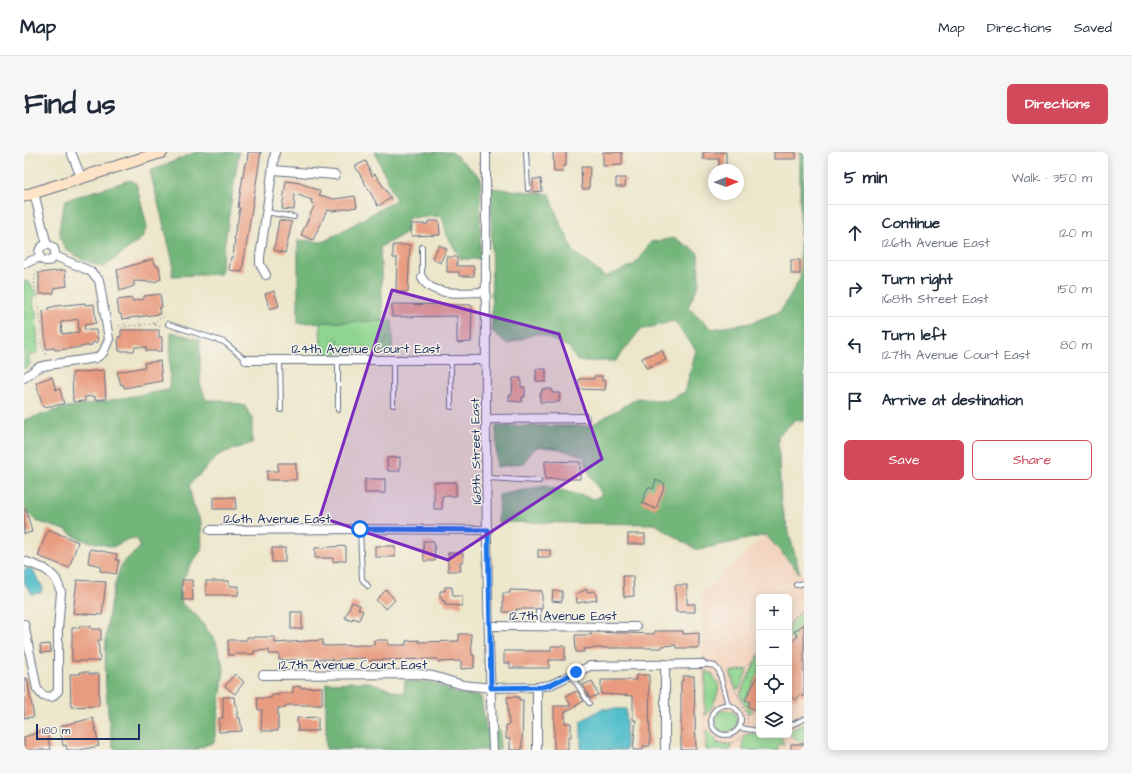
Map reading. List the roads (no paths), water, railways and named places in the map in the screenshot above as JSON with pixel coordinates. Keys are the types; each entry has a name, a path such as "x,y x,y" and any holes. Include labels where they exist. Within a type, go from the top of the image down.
{"main road":[{"path":"29,195 162,152"}],"street":[{"path":"71,152 81,177"},
{"path":"266,275 260,264 260,257 275,152"},
{"name":"168th Street East","path":"486,152 486,419 489,626 494,750"},
{"path":"273,170 335,175"},
{"path":"29,195 48,246 53,248 55,256"},
{"path":"48,246 40,250 40,257 44,261 49,261 55,256"},
{"path":"24,378 39,367 96,358 103,353 109,339 99,280 90,271 55,256"},
{"path":"24,264 40,257"},
{"path":"422,278 427,285 445,292 486,292"},
{"name":"124th Avenue Court East","path":"246,360 486,360"},
{"path":"486,419 585,418"},
{"name":"126th Avenue East","path":"210,530 488,530"},
{"path":"24,561 46,569 52,574 56,579 61,592 58,630 58,691 52,697 43,696 37,689 24,624"},
{"name":"127th Avenue East","path":"489,626 636,627"},
{"path":"665,664 665,750"},
{"name":"127th Avenue Court East","path":"263,675 418,674 433,676 463,685 491,688 537,687 550,685 590,666 702,664"},
{"path":"537,687 538,750"}],"lane":[{"path":"526,152 528,189"},
{"path":"266,212 294,217"},
{"path":"422,247 422,278"},
{"path":"168,324 224,342 246,360"},
{"path":"280,360 281,410"},
{"path":"338,360 338,410"},
{"path":"393,360 394,405"},
{"path":"450,360 451,407"},
{"path":"487,478 539,481"},
{"path":"360,529 362,579 368,586"},
{"path":"796,585 804,583"},
{"path":"538,611 538,626"},
{"path":"702,664 715,666 719,671 728,705"},
{"path":"571,674 589,703"},
{"path":"728,705 736,708 740,715 740,728 732,735 724,736 716,732 712,726 711,718 714,711 720,706 728,705"},
{"path":"792,725 804,719"},
{"path":"740,728 756,731"}],"water":[{"path":"29,568 33,571 43,588 41,593 32,594 25,584 24,570"},
{"path":"602,709 626,709 626,750 581,750 581,721"}]}
